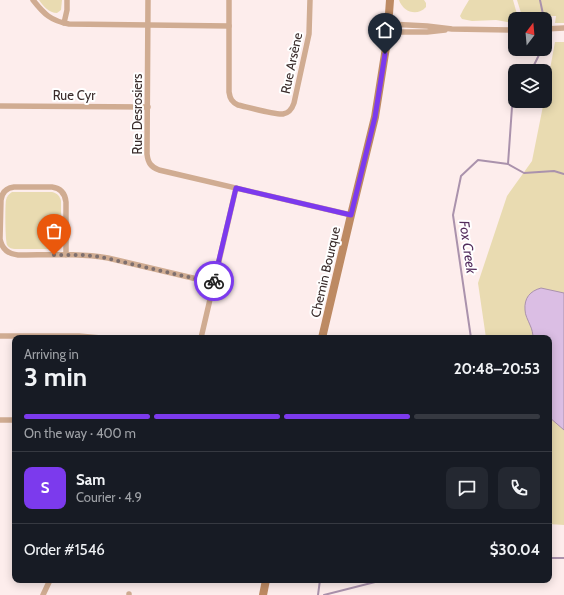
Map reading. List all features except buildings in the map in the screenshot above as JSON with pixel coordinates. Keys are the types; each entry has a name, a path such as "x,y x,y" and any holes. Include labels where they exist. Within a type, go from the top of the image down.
{"street":[{"path":"33,0 43,12 58,22 79,25 229,26"},
{"path":"64,23 67,10 67,0"},
{"name":"Rue Desrosiers","path":"148,0 147,154 148,161 151,166 159,170 351,215"},
{"name":"Rue Arsène","path":"229,0 229,92 231,100 238,105 278,114 284,114 291,110 294,103 309,34 310,0"},
{"name":"Chemin Bourque","path":"323,335 375,117 388,28 390,0"},
{"path":"388,28 427,26 452,29 508,30"},
{"path":"388,28 427,32 452,29"},
{"path":"552,29 564,28"},
{"name":"Rue Cyr","path":"0,106 148,107"},
{"path":"66,254 66,202 62,191 52,187 14,187 5,191 0,202 0,239 2,247 5,251 15,255 66,254 108,258 214,283"},
{"path":"202,335 236,188"},
{"path":"0,336 12,336"},
{"path":"0,420 12,420"},
{"path":"43,595 49,583"},
{"path":"262,595 265,583"}],"shaded area":[{"path":"39,0 62,0 61,10 57,13 51,12 44,7"},
{"path":"399,0 424,0 426,7 419,12 411,12 404,8"},
{"path":"469,0 513,0 516,12 508,12 508,22 496,20 472,21 462,19 460,16"},
{"path":"517,0 564,0 564,23 555,23 556,16 552,16 552,12 521,12"},
{"path":"555,42 564,42 564,525 552,524 552,335 486,335 478,283 507,196 532,161 543,108 552,108 551,64"},
{"path":"12,192 52,192 59,196 61,201 61,244 59,248 15,249 7,245 5,222 6,200"},
{"path":"541,288 564,293 564,430 552,420 552,335 533,335 525,312 528,296"}],"waterway":[{"path":"540,0 543,12"},
{"path":"534,64 538,56"},
{"path":"508,164 512,108"},
{"name":"Fox Creek","path":"471,335 453,215 461,176 478,160 508,164 524,173 554,171 564,174"},
{"path":"552,558 564,558"},
{"name":"Fox Creek","path":"318,595 320,583"},
{"path":"324,595 371,583"}],"way so far":[{"path":"54,255 83,255 108,258 214,283 214,281"}],"route":[{"path":"214,281 236,188 351,215 375,117 385,54"}]}
